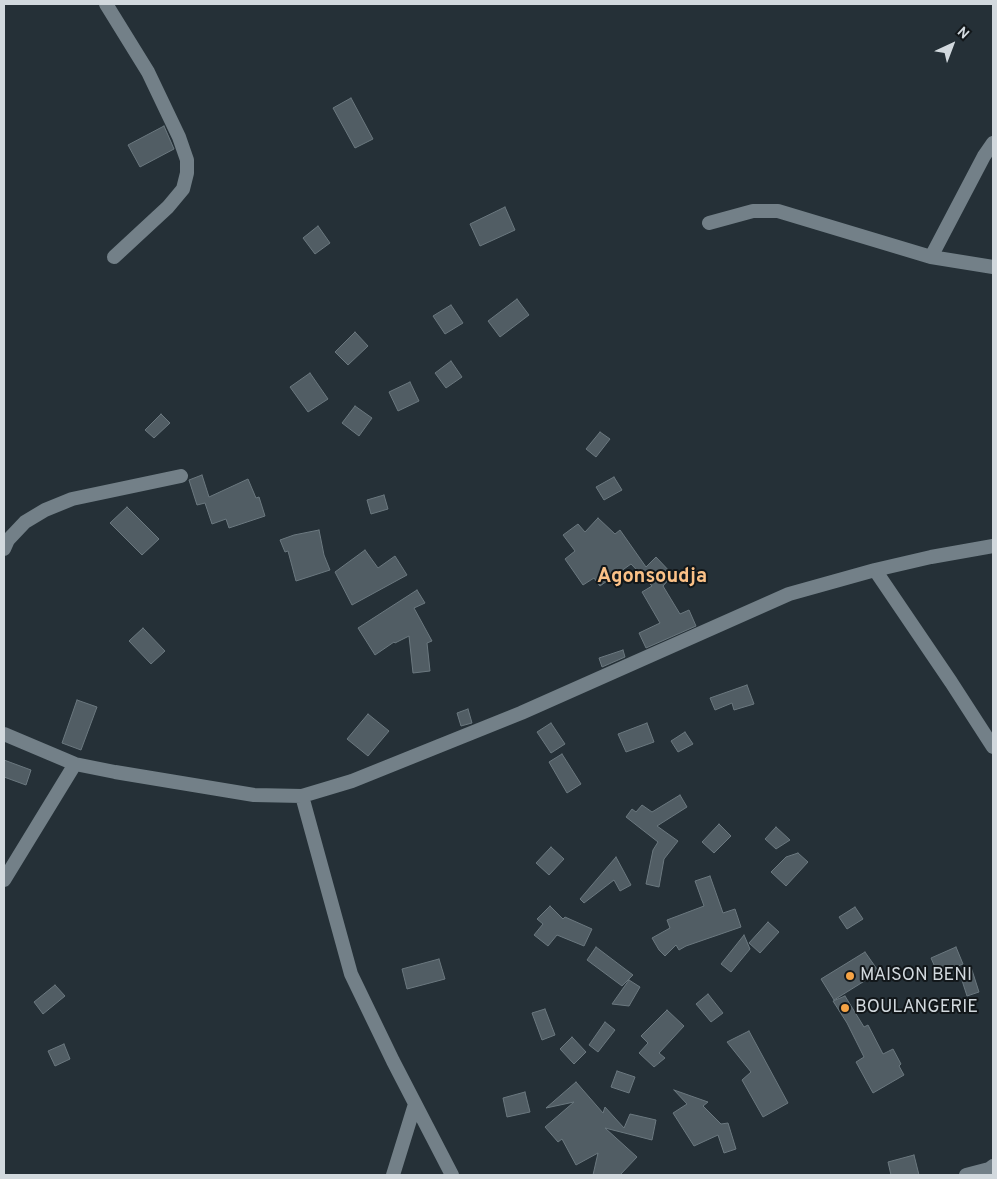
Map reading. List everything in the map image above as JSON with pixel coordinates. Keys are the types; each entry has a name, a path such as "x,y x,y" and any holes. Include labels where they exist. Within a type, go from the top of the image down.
{"street":[{"path":"106,4 148,72 180,137 187,173 183,189 168,207 114,257"},
{"path":"931,256 984,156 993,143"},
{"path":"709,223 753,211 778,211 931,256 993,267"},
{"path":"4,549 8,540 25,522 45,510 72,499 181,476"},
{"path":"4,734 75,764 254,795 302,796 352,781 521,712 789,594 875,570 931,557 993,546"},
{"path":"875,570 993,747"},
{"path":"4,880 75,764"},
{"path":"302,796 351,974 452,1175"},
{"path":"393,1175 415,1104"},
{"path":"966,1175 989,1169 993,1166"}],"building":[{"path":"351,98 373,139 355,148 333,108"},
{"path":"164,126 174,149 140,167 128,145"},
{"path":"505,207 515,230 480,246 470,224"},
{"path":"318,226 330,243 315,254 303,238"},
{"path":"517,299 529,315 500,337 488,321"},
{"path":"451,305 463,323 445,334 433,316"},
{"path":"355,332 368,346 348,365 335,352"},
{"path":"451,361 462,377 446,388 435,373"},
{"path":"310,373 328,399 308,412 290,387"},
{"path":"410,382 419,401 398,411 389,392"},
{"path":"355,406 372,418 359,436 342,423"},
{"path":"161,414 170,423 154,438 145,430"},
{"path":"600,432 610,439 596,457 586,449"},
{"path":"202,475 209,497 248,479 256,498 259,497 265,516 229,528 226,519 212,524 205,503 197,505 189,480"},
{"path":"614,477 622,490 604,500 596,487"},
{"path":"384,495 388,509 371,514 367,500"},
{"path":"127,507 159,539 142,555 110,523"},
{"path":"598,518 615,534 620,530 646,567 656,557 673,575 663,586 680,614 689,610 696,626 646,648 639,633 660,623 642,592 652,586 631,564 600,586 594,578 583,585 565,559 575,551 563,535 578,524 585,532"},
{"path":"319,530 324,555 330,570 296,581 288,551 285,552 280,540"},
{"path":"365,550 378,568 395,556 407,575 352,605 335,572"},
{"path":"417,590 425,603 414,608 432,641 427,643 430,671 413,673 409,636 394,642 375,655 358,628"},
{"path":"143,628 165,651 151,664 129,641"},
{"path":"623,650 625,657 602,667 599,658"},
{"path":"747,685 754,704 734,710 732,703 715,710 710,698"},
{"path":"77,700 97,707 81,750 62,743"},
{"path":"468,709 472,723 461,726 457,713"},
{"path":"368,714 389,731 368,756 347,739"},
{"path":"551,723 565,744 551,753 537,732"},
{"path":"647,723 654,742 626,752 618,734"},
{"path":"685,732 693,744 678,752 671,741"},
{"path":"562,754 581,784 567,793 549,762"},
{"path":"4,760 31,770 26,785 4,777"},
{"path":"680,795 687,807 657,826 678,841 664,859 659,887 646,884 653,850 658,842 626,817 632,809 636,812 642,805 652,812"},
{"path":"719,824 731,836 714,853 702,842"},
{"path":"776,827 790,840 776,849 765,839"},
{"path":"551,847 564,859 549,875 536,863"},
{"path":"798,853 808,862 786,886 771,872 786,857"},
{"path":"616,857 631,885 620,891 614,880 584,903 580,899"},
{"path":"710,876 723,913 735,909 741,927 679,950 676,945 665,956 652,938 670,928 667,920 704,906 695,881"},
{"path":"550,906 563,919 565,917 592,929 584,946 557,935 548,946 534,935 543,924 537,919"},
{"path":"855,907 863,919 847,929 839,917"},
{"path":"768,922 779,932 760,953 749,943"},
{"path":"744,935 750,949 731,972 721,964"},
{"path":"596,947 633,975 622,986 587,960"},
{"path":"956,947 963,964 938,974 931,958"},
{"name":"MAISON BENI","path":"865,952 879,972 834,1000 821,979"},
{"path":"439,959 445,979 407,989 402,969"},
{"path":"971,967 979,992 967,996 959,971"},
{"path":"629,980 640,987 629,1006 612,1004"},
{"path":"55,985 65,996 43,1014 34,1002"},
{"path":"708,994 723,1013 711,1022 696,1004"},
{"path":"845,996 864,1027 868,1025 883,1054 893,1049 901,1064 899,1066 904,1075 873,1093 856,1062 864,1057 847,1023 833,1001"},
{"path":"545,1009 555,1035 542,1040 532,1013"},
{"path":"667,1010 684,1026 659,1053 665,1058 654,1067 639,1053 648,1043 641,1036"},
{"path":"605,1022 615,1030 598,1052 589,1045"},
{"path":"749,1031 788,1103 763,1117 742,1080 751,1072 727,1042"},
{"path":"572,1037 586,1052 574,1064 560,1049"},
{"path":"64,1044 70,1059 55,1066 48,1051"},
{"path":"617,1071 635,1077 629,1093 611,1087"},
{"path":"576,1082 603,1113 605,1107 624,1128 630,1114 656,1120 652,1140 605,1128 637,1157 620,1175 593,1175 598,1153 576,1165 562,1139 558,1142 545,1127 574,1102 546,1108"},
{"path":"674,1090 708,1102 703,1106 721,1124 728,1123 736,1149 724,1153 718,1135 694,1146 673,1113 687,1104"},
{"path":"525,1092 530,1112 507,1117 503,1098"},
{"path":"914,1155 919,1175 891,1175 888,1162"}],"place":[{"name":"MAISON BENI","path":"850,976"},
{"name":"BOULANGERIE","path":"845,1008"}],"district":[{"name":"Agonsoudja","path":"652,578"}]}
